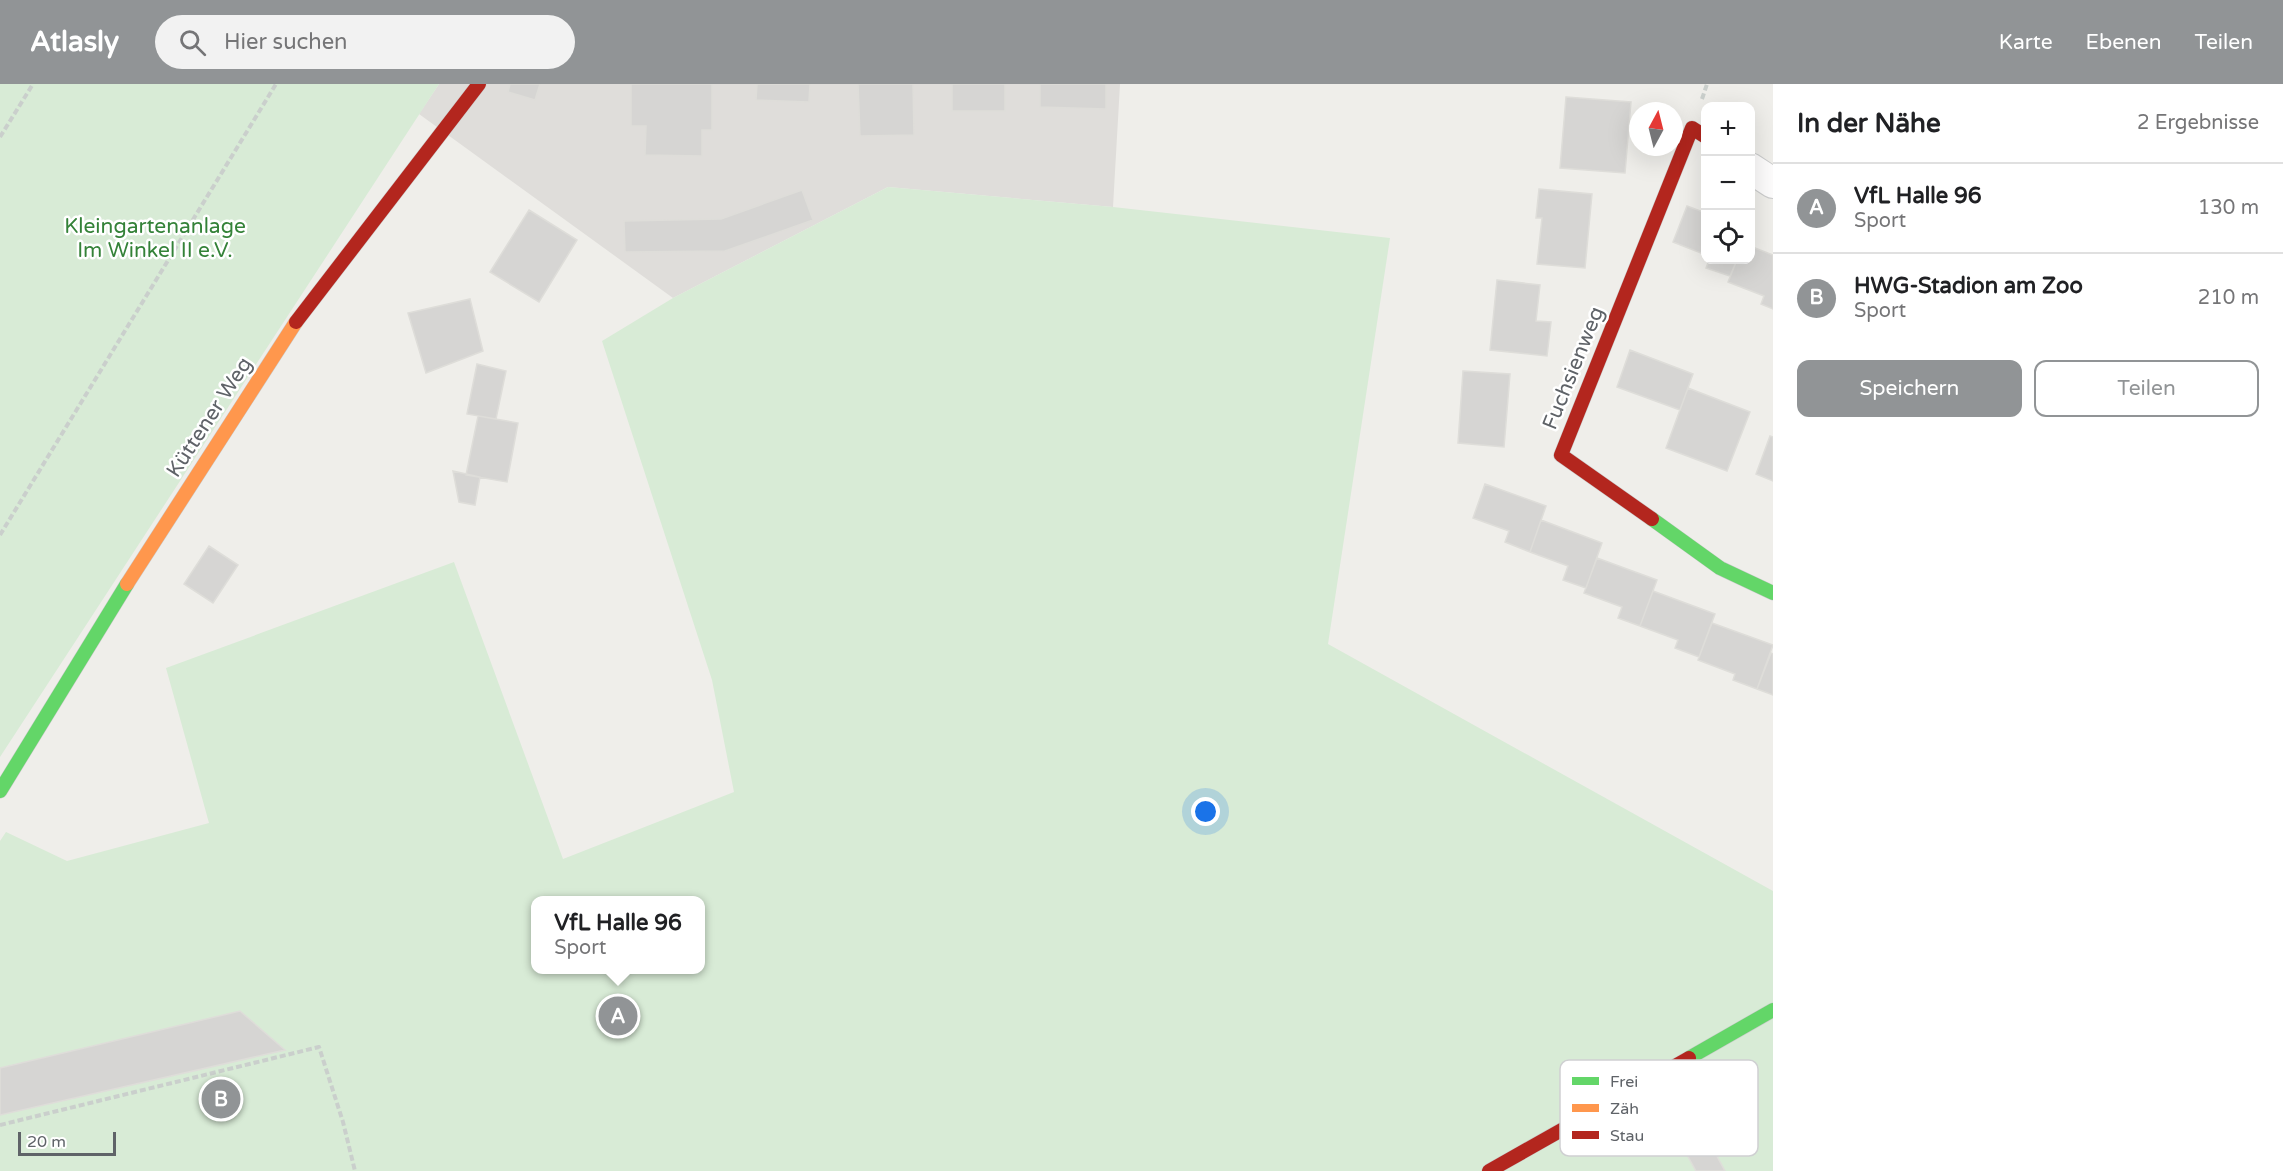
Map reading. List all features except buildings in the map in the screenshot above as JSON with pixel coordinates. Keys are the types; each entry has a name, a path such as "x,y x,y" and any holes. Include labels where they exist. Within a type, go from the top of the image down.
{"street":[{"name":"Küttener Weg","path":"0,791 158,533 311,299 478,84"},
{"name":"Fuchsienweg","path":"1701,134 1692,128 1561,455 1720,568 1773,593"},
{"path":"1755,171 1773,183"},
{"path":"1685,1060 1773,1010"},
{"path":"1489,1171 1560,1131"}],"path":[{"path":"0,137 33,84"},
{"path":"0,535 276,84"},
{"path":"0,1125 319,1047 356,1171"}],"shaded area":[{"path":"439,84 1120,84 1113,207 888,187 673,298 419,114"}],"green space":[{"name":"Kleingartenanlage Im Winkel II e.V.","path":"0,84 439,84 0,757"},
{"path":"888,187 1113,207 1390,238 1328,644 1773,891 1773,1171 0,1171 0,841 6,832 67,861 209,823 166,668 454,562 563,859 734,792 712,680 602,341 673,298"}],"traffic: fast":[{"path":"1652,519 1720,568 1773,593"},
{"path":"0,791 127,584"},
{"path":"1689,1058 1773,1010"}],"traffic: slow":[{"path":"127,584 296,322"}],"traffic: jam":[{"path":"296,322 479,84"},
{"path":"1652,519 1561,455 1692,128 1701,134"},
{"path":"1685,1060 1689,1058"},
{"path":"1489,1171 1560,1131"}],"place":[{"name":"VfL Halle 96","path":"618,1016"},
{"name":"HWG-Stadion am Zoo","path":"221,1099"}]}
